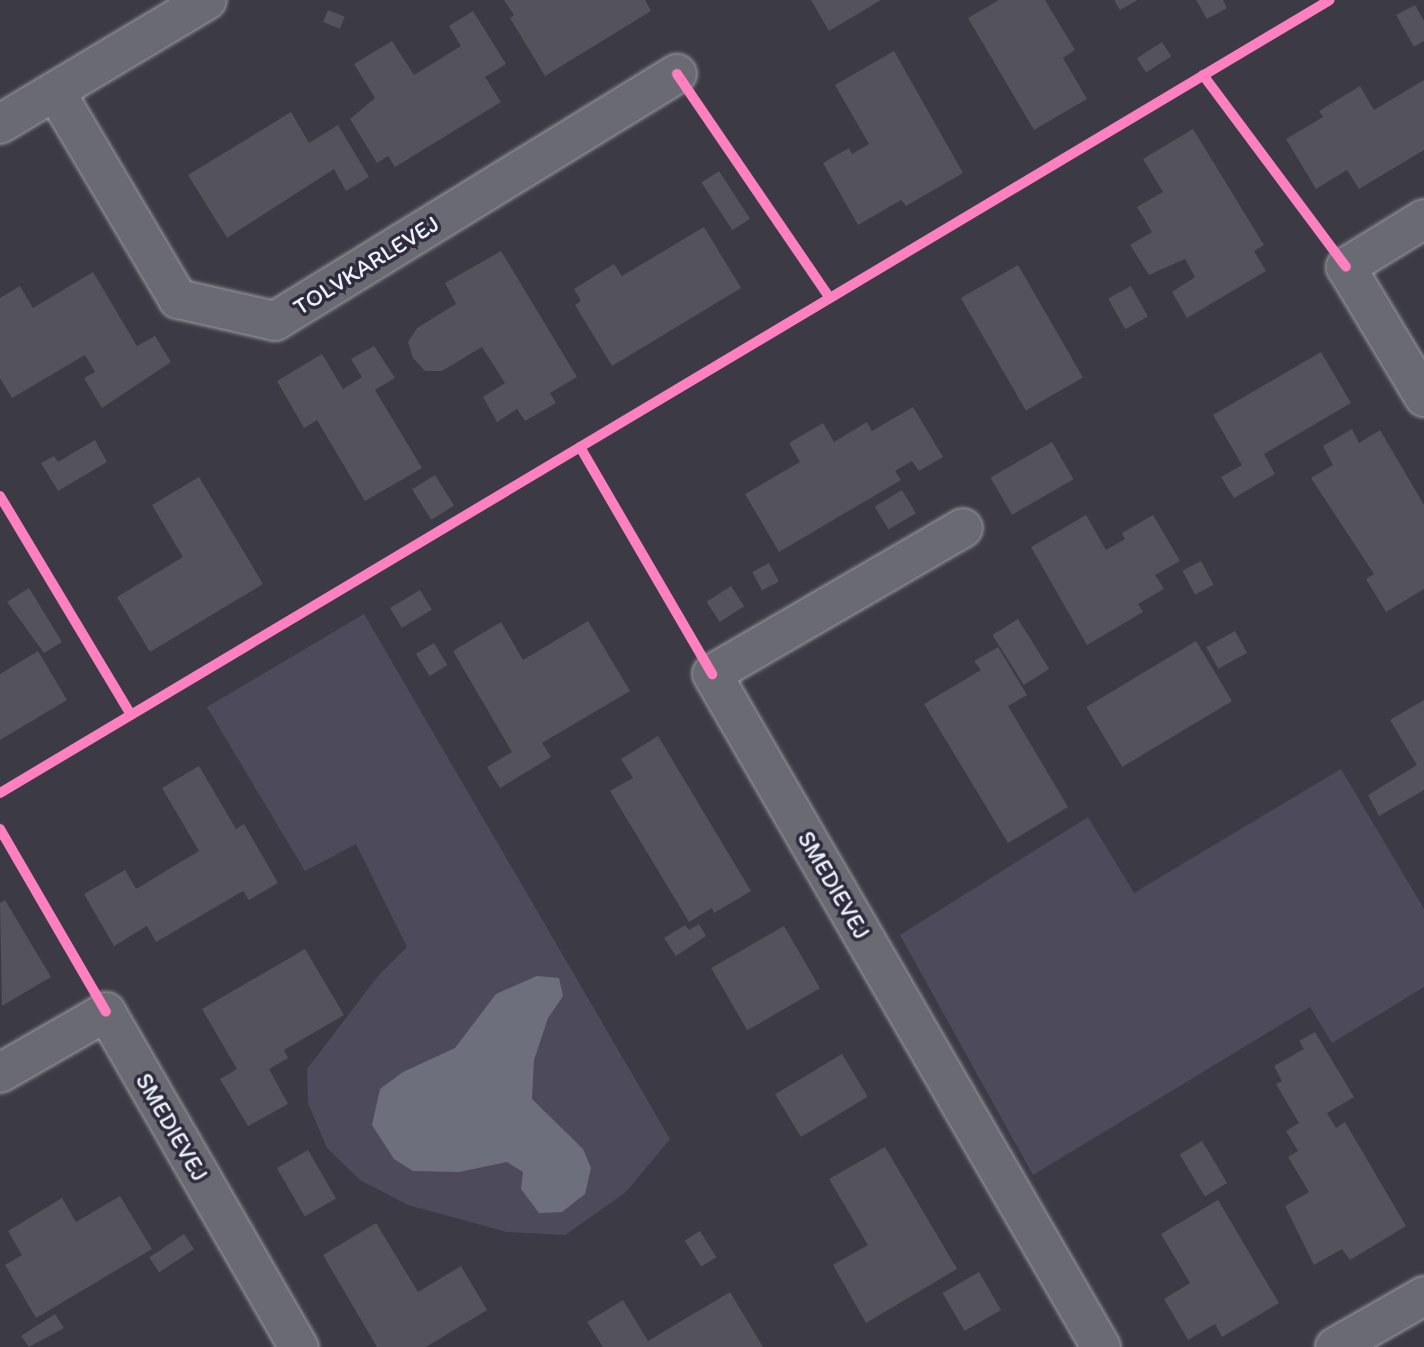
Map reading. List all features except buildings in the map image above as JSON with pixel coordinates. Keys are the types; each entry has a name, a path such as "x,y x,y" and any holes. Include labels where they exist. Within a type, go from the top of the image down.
{"street":[{"path":"0,124 206,0"},
{"name":"TOLVKARLEVEJ","path":"55,91 178,299 275,321 677,74"},
{"path":"1424,219 1346,267 1424,397"},
{"name":"SMEDIEVEJ","path":"963,528 712,674 1101,1347"},
{"name":"SMEDIEVEJ","path":"0,1073 106,1012 299,1347"},
{"path":"1335,1347 1424,1296"}],"shaded area":[{"path":"364,614 670,1139 626,1192 565,1235 507,1232 408,1205 360,1180 327,1148 308,1103 307,1069 378,976 407,947 356,844 305,871 207,707"},
{"path":"1341,769 1424,909 1424,987 1332,1043 1310,1007 1033,1175 900,935 1088,817 1134,893"},
{"path":"537,976 559,978 563,996 548,1018 534,1060 532,1099 583,1149 591,1168 585,1194 562,1212 539,1213 521,1189 523,1172 507,1162 459,1172 413,1171 394,1159 372,1125 380,1089 403,1072 455,1048 496,994"}],"cycle path":[{"path":"0,793 1330,0"},
{"path":"677,74 830,298"},
{"path":"1203,75 1346,267"},
{"path":"580,447 712,674"},
{"path":"0,496 131,715"},
{"path":"0,829 106,1012"}]}
